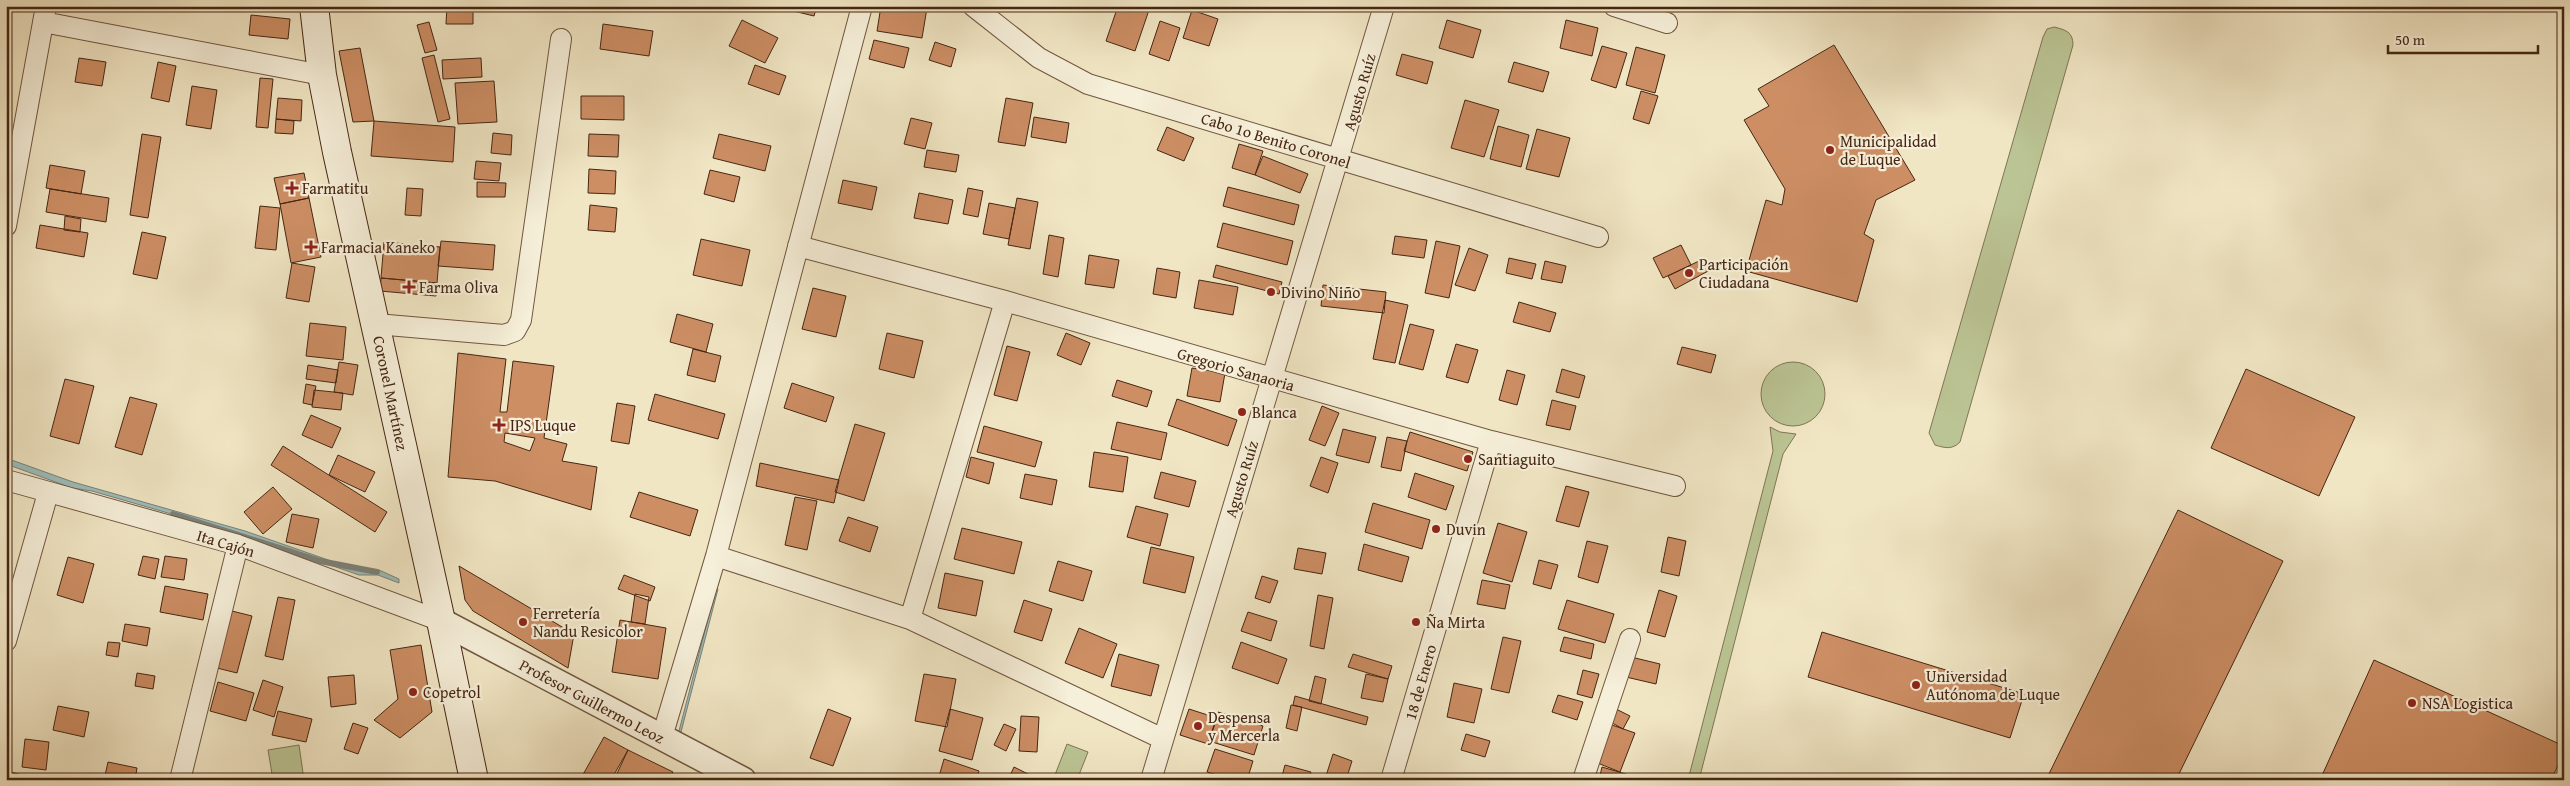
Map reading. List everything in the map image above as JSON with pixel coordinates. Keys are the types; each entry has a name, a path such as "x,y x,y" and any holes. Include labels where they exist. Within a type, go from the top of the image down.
{"main road":[{"name":"Coronel Martínez","path":"314,6 322,74 474,780"}],"street":[{"path":"662,737 716,556 862,6"},
{"name":"Cabo 1o Benito Coronel","path":"973,6 1038,58 1088,84 1598,237"},
{"name":"Agusto Ruíz","path":"1151,780 1384,6"},
{"path":"1614,6 1666,23"},
{"path":"6,226 44,14 322,74"},
{"path":"376,324 504,335 515,331 521,320 561,39"},
{"name":"Gregorio Sanaoria","path":"798,246 1004,301 1271,380 1491,440 1675,486"},
{"path":"910,619 1004,301"},
{"name":"18 de Enero","path":"1391,780 1491,440"},
{"name":"Ita Cajón","path":"6,480 238,545 440,616"},
{"path":"6,641 48,493"},
{"path":"180,780 238,545"},
{"path":"716,556 910,619 1163,739"},
{"name":"Profesor Guillermo Leoz","path":"440,616 743,780"},
{"path":"1583,780 1630,639"}],"green space":[{"path":"2054,27 2068,32 2072,37 2073,45 1960,442 1951,447 1935,445 1929,433 2043,37 2047,29"},
{"path":"1793,362 1811,368 1819,376 1825,394 1819,412 1811,420 1793,426 1775,420 1767,412 1761,394 1767,376 1775,368"},
{"path":"1770,427 1780,432 1796,434 1783,454 1699,780 1688,780 1773,451"},
{"path":"1067,744 1088,752 1077,780 1053,780"},
{"path":"299,745 304,780 273,780 268,750"}],"water":[{"path":"6,458 73,482 245,531 357,570 379,570 399,579 399,583 378,575 359,575 244,535 92,491 72,488 6,464"},
{"path":"716,588 718,589 681,732 679,731"}],"building":[{"path":"447,6 473,6 473,24 446,24"},
{"path":"773,6 817,6 814,16"},
{"path":"881,6 927,8 922,38 877,31"},
{"path":"1118,6 1139,6 1149,10 1135,51 1106,41"},
{"path":"1192,10 1218,19 1209,46 1183,38"},
{"path":"251,15 290,19 288,39 249,35"},
{"path":"742,20 778,38 765,63 729,46"},
{"path":"1447,20 1481,30 1473,58 1439,48"},
{"path":"1566,20 1598,28 1592,56 1560,48"},
{"path":"1160,21 1180,28 1169,61 1149,54"},
{"path":"429,22 437,50 425,53 417,25"},
{"path":"603,24 653,31 649,56 600,49"},
{"path":"874,40 909,48 904,68 869,59"},
{"path":"935,42 956,49 951,67 929,60"},
{"name":"Municipalidad de Luque","path":"1834,45 1915,180 1876,200 1864,234 1874,240 1857,302 1746,271 1766,200 1782,205 1785,189 1744,120 1769,106 1758,89"},
{"path":"1602,46 1627,53 1616,88 1591,80"},
{"path":"1636,47 1665,55 1655,93 1626,85"},
{"path":"360,48 374,121 353,122 339,51"},
{"path":"1402,54 1433,62 1427,84 1396,75"},
{"path":"434,55 450,119 438,122 422,58"},
{"path":"79,58 106,62 102,86 75,82"},
{"path":"481,58 482,77 443,79 442,60"},
{"path":"158,62 176,66 169,102 151,98"},
{"path":"1514,62 1549,72 1543,92 1508,82"},
{"path":"755,65 786,76 779,95 748,84"},
{"path":"260,78 273,79 268,128 256,127"},
{"path":"494,81 497,122 458,124 455,83"},
{"path":"192,86 217,90 211,129 186,125"},
{"path":"1641,91 1658,96 1649,124 1633,119"},
{"path":"581,96 624,96 624,120 581,119"},
{"path":"278,98 302,100 301,121 276,119"},
{"path":"1006,98 1033,103 1025,146 998,142"},
{"path":"1465,100 1499,110 1484,157 1451,148"},
{"path":"1034,117 1069,123 1066,143 1031,137"},
{"path":"911,118 932,123 925,149 904,144"},
{"path":"276,119 294,121 293,134 275,133"},
{"path":"374,121 455,127 453,162 371,156"},
{"path":"1498,126 1529,135 1521,167 1490,159"},
{"path":"1167,127 1194,138 1184,161 1157,150"},
{"path":"1537,129 1570,138 1559,177 1526,169"},
{"path":"493,133 512,135 511,155 491,153"},
{"path":"142,134 161,137 148,218 130,215"},
{"path":"589,134 619,135 618,157 588,156"},
{"path":"719,134 771,146 765,171 713,158"},
{"path":"1239,144 1263,151 1255,175 1232,168"},
{"path":"927,150 959,155 956,172 924,167"},
{"path":"1263,156 1308,174 1300,193 1255,175"},
{"path":"476,161 501,163 499,181 474,179"},
{"path":"50,165 85,171 81,194 46,188"},
{"path":"589,169 616,171 615,194 588,193"},
{"path":"710,170 740,177 734,202 704,194"},
{"name":"Farmatitu","path":"304,173 309,198 280,204 274,178"},
{"path":"843,180 877,187 872,210 838,203"},
{"path":"477,182 506,183 505,197 477,197"},
{"path":"1228,187 1299,205 1294,225 1223,206"},
{"path":"407,188 423,189 421,216 405,215"},
{"path":"968,188 983,191 978,217 963,214"},
{"path":"50,189 109,198 106,222 46,212"},
{"path":"919,193 953,200 948,224 914,218"},
{"path":"309,198 321,257 291,263 280,204"},
{"path":"1017,198 1038,202 1030,249 1008,245"},
{"path":"989,203 1015,208 1009,239 983,234"},
{"path":"590,205 617,208 615,232 588,230"},
{"path":"260,206 280,208 276,250 255,248"},
{"path":"65,216 81,219 80,232 64,230"},
{"path":"1223,223 1293,241 1287,265 1217,247"},
{"path":"40,225 88,233 84,257 36,248"},
{"path":"142,232 166,237 157,279 133,274"},
{"path":"1049,235 1064,238 1058,277 1043,274"},
{"path":"1395,236 1427,240 1424,258 1392,254"},
{"path":"701,239 750,250 742,286 693,275"},
{"path":"441,241 495,245 493,270 438,266"},
{"path":"1436,241 1460,246 1449,298 1425,293"},
{"path":"384,242 440,247 437,283 381,278"},
{"path":"1681,245 1691,265 1663,278 1653,258"},
{"path":"1469,248 1488,255 1475,291 1455,285"},
{"path":"1089,255 1119,260 1114,288 1085,284"},
{"path":"1509,258 1536,264 1532,279 1506,273"},
{"name":"Participación Ciudadana","path":"1703,259 1710,270 1675,289 1668,276"},
{"path":"1545,261 1566,266 1562,283 1541,279"},
{"path":"292,263 315,267 309,302 286,298"},
{"path":"1216,265 1282,282 1279,294 1213,277"},
{"path":"1157,268 1180,272 1176,298 1153,294"},
{"name":"Farma Oliva","path":"381,278 437,283 436,296 380,291"},
{"path":"1199,280 1238,287 1233,315 1194,308"},
{"path":"1323,285 1386,292 1384,313 1321,306"},
{"path":"813,288 846,296 836,337 802,329"},
{"path":"1385,300 1408,305 1395,363 1373,359"},
{"path":"1519,302 1556,313 1550,332 1513,322"},
{"path":"677,314 713,324 706,352 670,342"},
{"path":"310,323 346,327 343,360 306,356"},
{"path":"1410,324 1434,330 1423,370 1399,364"},
{"path":"887,333 923,341 914,378 879,369"},
{"path":"1066,333 1090,343 1081,365 1057,355"},
{"path":"1456,344 1478,350 1468,383 1446,377"},
{"path":"1007,346 1030,352 1017,401 994,395"},
{"path":"1682,347 1716,355 1711,373 1677,364"},
{"path":"693,349 721,356 715,382 687,375"},
{"name":"IPS Luque","path":"458,353 506,359 500,412 507,412 513,361 554,366 544,438 567,444 562,461 597,467 591,510 495,481 448,477","holes":["505,433 535,438 530,451 504,442"]},
{"path":"339,362 358,365 353,395 334,392"},
{"path":"308,365 338,370 336,383 306,379"},
{"path":"1192,368 1225,373 1220,402 1187,396"},
{"path":"1562,369 1585,376 1579,398 1556,392"},
{"path":"2246,369 2355,417 2319,496 2211,448"},
{"path":"1507,370 1525,375 1517,405 1499,400"},
{"path":"65,379 94,386 79,444 50,436"},
{"path":"1117,380 1152,391 1147,407 1112,396"},
{"path":"792,383 834,397 826,422 784,408"},
{"path":"306,384 316,386 312,405 303,403"},
{"path":"314,390 343,393 341,410 312,407"},
{"path":"655,394 725,414 718,439 648,420"},
{"path":"130,397 157,404 142,455 115,447"},
{"path":"1177,399 1237,420 1228,446 1168,425"},
{"path":"1552,400 1576,406 1570,430 1546,425"},
{"path":"617,403 635,406 629,444 611,441"},
{"path":"1322,406 1339,413 1325,446 1309,440"},
{"path":"311,415 341,428 332,448 302,435"},
{"path":"1117,422 1167,433 1161,460 1111,449"},
{"path":"855,424 885,433 864,501 835,492"},
{"path":"984,426 1042,442 1035,467 977,452"},
{"path":"1343,429 1376,437 1369,463 1336,455"},
{"path":"1410,432 1473,452 1467,471 1404,451"},
{"path":"1387,437 1407,441 1401,471 1381,467"},
{"path":"283,446 387,512 375,532 271,465"},
{"path":"1094,452 1128,457 1123,492 1089,487"},
{"path":"338,455 375,472 365,492 329,475"},
{"path":"971,457 994,463 989,484 966,477"},
{"path":"1321,457 1338,463 1328,493 1310,486"},
{"path":"760,463 839,480 834,503 756,486"},
{"path":"1161,472 1196,481 1189,507 1154,498"},
{"path":"1415,473 1454,486 1446,510 1408,497"},
{"path":"1025,474 1057,480 1052,505 1020,498"},
{"path":"1566,486 1589,492 1579,527 1556,521"},
{"path":"273,487 292,509 263,534 244,512"},
{"path":"639,492 698,510 690,536 630,517"},
{"path":"795,497 817,501 807,550 785,545"},
{"path":"1373,503 1430,520 1422,549 1365,532"},
{"path":"1136,506 1168,514 1160,546 1127,537"},
{"path":"2178,510 2283,561 2176,780 2046,780"},
{"path":"292,514 319,519 313,548 286,542"},
{"path":"848,517 878,527 870,552 839,541"},
{"path":"1498,523 1527,532 1512,582 1483,573"},
{"path":"962,528 1022,542 1014,574 954,559"},
{"path":"1668,537 1686,541 1679,576 1661,572"},
{"path":"1587,541 1608,546 1598,583 1578,577"},
{"path":"1364,544 1409,557 1402,582 1358,570"},
{"path":"1151,547 1194,557 1185,593 1143,583"},
{"path":"1298,548 1326,553 1322,574 1294,569"},
{"path":"143,556 159,559 155,579 138,575"},
{"path":"165,556 187,559 184,580 161,577"},
{"path":"68,557 94,564 83,603 57,595"},
{"path":"1539,560 1558,565 1551,589 1533,584"},
{"path":"1058,561 1092,571 1083,601 1049,591"},
{"name":"Ferretería Nandu Resicolor","path":"459,566 574,634 568,668 473,611 465,600"},
{"path":"945,573 983,581 976,616 938,608"},
{"path":"624,575 655,587 650,601 618,589"},
{"path":"1262,576 1278,581 1270,603 1255,598"},
{"path":"1482,580 1510,585 1505,609 1477,604"},
{"path":"165,586 208,594 203,620 160,612"},
{"path":"1659,590 1677,596 1665,637 1647,632"},
{"path":"635,594 649,597 645,624 631,622"},
{"path":"1318,595 1333,598 1324,649 1310,646"},
{"path":"278,597 295,600 283,660 265,656"},
{"path":"1024,600 1052,609 1042,641 1014,632"},
{"path":"1567,600 1614,614 1605,643 1558,629"},
{"path":"224,609 252,616 237,673 209,666"},
{"path":"1248,612 1277,621 1271,641 1241,631"},
{"path":"620,620 666,628 658,679 612,672"},
{"path":"125,624 150,628 147,646 122,641"},
{"path":"1079,628 1117,644 1103,678 1065,663"},
{"name":"Universidad Autónoma de Luque","path":"1822,632 2024,694 2010,738 1808,677"},
{"path":"1503,637 1521,641 1509,693 1491,689"},
{"path":"1564,637 1594,644 1591,659 1560,651"},
{"path":"108,642 120,643 118,657 106,655"},
{"path":"1241,642 1287,659 1278,684 1232,668"},
{"name":"Copetrol","path":"421,645 432,712 400,738 374,720 398,699 390,650"},
{"path":"1119,654 1159,665 1151,696 1111,686"},
{"path":"1353,654 1392,666 1388,679 1348,667"},
{"path":"1631,657 1660,664 1656,684 1626,677"},
{"name":"NSA Logistica","path":"2374,660 2564,746 2564,753 2551,780 2320,780"},
{"path":"1583,670 1599,674 1592,698 1577,694"},
{"path":"137,673 155,676 153,689 135,686"},
{"path":"924,674 956,679 947,727 915,721"},
{"path":"1366,674 1388,679 1383,702 1361,698"},
{"path":"354,675 356,704 331,707 328,677"},
{"path":"1315,676 1326,679 1321,704 1309,701"},
{"path":"263,680 283,687 274,717 253,710"},
{"path":"218,682 254,693 246,721 210,711"},
{"path":"1454,683 1482,689 1474,723 1447,717"},
{"path":"1558,695 1583,702 1577,720 1552,712"},
{"path":"1295,696 1368,717 1366,725 1293,705"},
{"path":"1291,705 1302,707 1297,731 1286,728"},
{"path":"58,706 89,712 84,737 53,730"},
{"path":"1614,708 1630,716 1623,729 1607,720"},
{"path":"828,709 851,718 833,766 810,758"},
{"path":"950,709 983,718 972,760 939,751"},
{"name":"Despensa y Mercerla","path":"1189,709 1217,718 1208,744 1180,735"},
{"path":"278,711 312,719 306,742 272,735"},
{"path":"1218,712 1263,726 1254,755 1209,741"},
{"path":"1021,716 1039,717 1037,752 1019,751"},
{"path":"353,723 368,728 358,754 344,749"},
{"path":"1004,724 1016,729 1006,751 994,745"},
{"path":"1609,724 1635,733 1620,772 1595,762"},
{"path":"1466,734 1490,741 1485,757 1461,750"},
{"path":"604,737 628,750 611,780 580,780"},
{"path":"25,739 49,742 46,770 22,767"},
{"path":"1215,749 1253,761 1247,780 1232,780 1207,772"},
{"path":"628,750 673,772 669,780 614,780"},
{"path":"1333,754 1352,761 1346,780 1325,779"},
{"path":"944,759 979,771 976,780 938,780"},
{"path":"108,762 137,768 135,780 104,780"},
{"path":"1285,765 1311,772 1309,780 1281,780"},
{"path":"1014,767 1040,780 1008,780"},
{"path":"1602,767 1629,775 1628,780 1599,780"},
{"path":"11,772 40,780 9,780"}],"waterway":[{"path":"173,514 320,561 377,572"}],"place":[{"name":"Municipalidad de Luque","path":"1830,150"},
{"name":"Farmatitu","path":"292,188"},
{"name":"Farmacia Kaneko","path":"311,247"},
{"name":"Participación Ciudadana","path":"1689,273"},
{"name":"Farma Oliva","path":"409,287"},
{"name":"Divino Niño","path":"1271,292"},
{"name":"Blanca","path":"1242,412"},
{"name":"IPS Luque","path":"499,425"},
{"name":"Santiaguito","path":"1468,459"},
{"name":"Duvin","path":"1436,529"},
{"name":"Ferretería Nandu Resicolor","path":"523,622"},
{"name":"Ña Mirta","path":"1416,622"},
{"name":"Universidad Autónoma de Luque","path":"1916,685"},
{"name":"Copetrol","path":"413,692"},
{"name":"NSA Logistica","path":"2412,703"},
{"name":"Despensa y Mercerla","path":"1198,726"}]}
